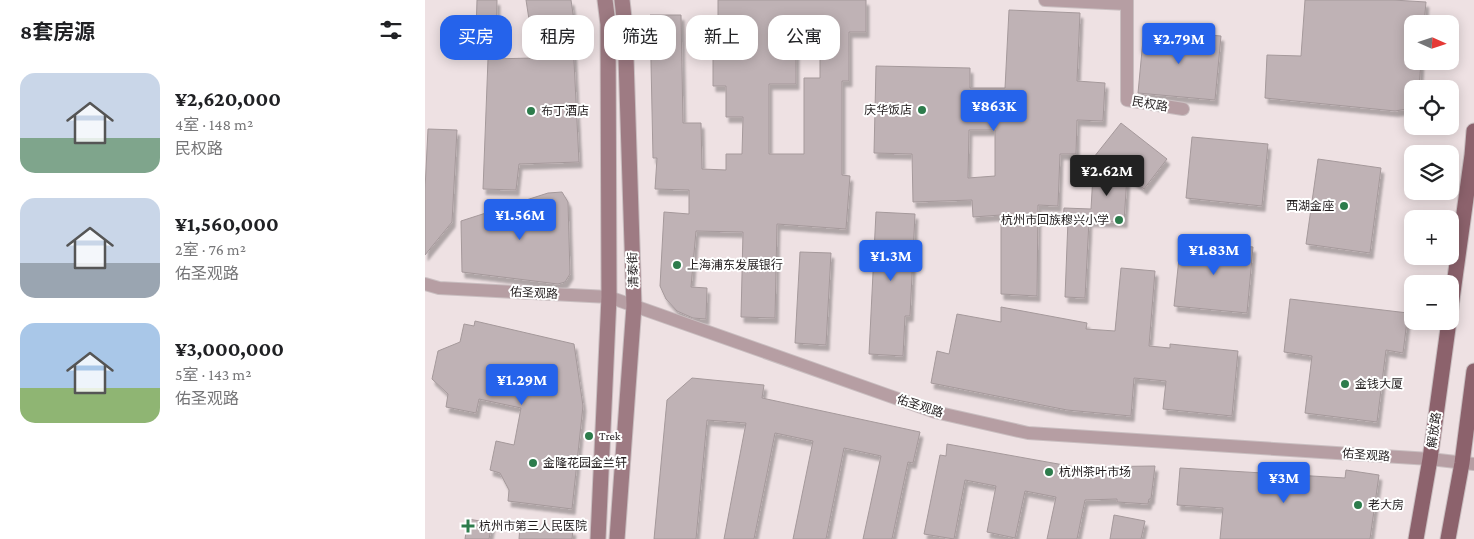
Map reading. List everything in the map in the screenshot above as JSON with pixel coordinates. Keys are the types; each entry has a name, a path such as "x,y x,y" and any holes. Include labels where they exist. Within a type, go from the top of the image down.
{"main road":[{"name":"清泰街","path":"597,539 609,297 608,24 605,0"},
{"name":"清泰街","path":"617,539 634,306 625,37 622,0"},
{"path":"1455,275 1474,131"},
{"name":"解放路","path":"1416,539 1430,459 1448,330"},
{"path":"1448,539 1468,464 1474,371"}],"street":[{"path":"1045,0 1127,2"},
{"name":"民权路","path":"1127,2 1127,100 1183,109"},
{"name":"佑圣观路","path":"425,284 439,288 609,297 935,412 1028,433 1430,459 1468,464"}],"building":[{"path":"477,0 497,0 497,15 477,15"},
{"name":"布丁酒店","path":"526,0 571,0 573,15 528,15"},
{"path":"718,0 866,0 866,32 849,32 849,81 842,81 842,175 850,176 846,229 777,224 775,318 741,317 743,232 696,231 691,287 707,288 706,319 693,318 677,311 666,299 660,286 664,212 689,214 689,190 655,189 657,158 653,158 651,60 676,60 676,15 681,15 683,123 701,123 702,169 726,170 726,154 742,154 743,117 726,117 726,86 713,86 713,60 758,60 758,15 718,15","holes":["768,15 840,15 840,60 820,60 820,78 804,78 804,154 769,154 769,84 796,84 796,60 768,60"]},
{"path":"1305,0 1426,2 1425,15 1404,15 1404,70 1420,70 1420,80 1404,80 1404,110 1395,111 1265,98 1267,55 1301,56"},
{"path":"1009,10 1080,13 1077,81 1105,83 1103,121 1077,120 1076,154 1060,154 1058,206 1038,205 1037,296 1001,294 1001,215 973,217 972,200 913,202 912,154 874,153 876,66 970,68 970,88 1005,88","holes":["969,130 995,130 995,176 968,178"]},
{"path":"1144,29 1221,36 1215,100 1138,93"},
{"name":"布丁酒店","path":"512,58 574,60 579,162 519,164 516,190 483,189 488,60 512,60"},
{"path":"1121,123 1167,159 1144,189 1127,176 1124,222 1089,221 1085,298 1065,297 1068,220 1063,220 1064,208 1091,209 1094,157"},
{"path":"428,129 457,130 452,222 425,255 425,189"},
{"path":"1192,137 1268,144 1262,206 1186,198"},
{"name":"西湖金座","path":"1318,159 1381,168 1370,253 1306,244"},
{"path":"562,192 568,202 570,274 565,282 558,284 462,272 461,221 548,193"},
{"path":"876,212 915,214 910,316 905,316 903,356 869,354"},
{"path":"1181,239 1253,247 1247,313 1174,306"},
{"path":"800,252 831,253 826,345 795,343"},
{"path":"1121,268 1155,271 1149,346 1170,348 1170,344 1238,351 1232,416 1163,409 1166,381 1134,378 1131,416 1067,410 931,383 937,351 949,354 957,314 1001,322 1001,307 1087,323 1086,329 1115,331"},
{"name":"金钱大厦","path":"1290,299 1404,313 1404,330 1406,330 1403,353 1386,350 1377,422 1305,413 1312,356 1284,352"},
{"path":"475,321 574,344 583,406 572,509 508,501 509,490 500,473 490,470 496,441 514,445 521,408 479,399 476,413 446,407 448,394 432,379 438,351 460,342 464,324 474,326"},
{"path":"692,378 764,385 762,398 920,432 913,463 908,462 892,539 863,539 881,456 844,448 826,539 793,539 813,441 775,433 754,539 724,539 746,423 707,420 696,539 654,539 667,400"},
{"path":"947,444 1075,467 1155,466 1151,499 1149,499 1148,504 1117,502 1117,499 1085,500 1077,539 1047,539 1056,497 1025,491 1015,538 987,532 996,486 965,480 954,539 924,534 940,455 946,456"},
{"path":"1180,468 1345,478 1346,470 1379,475 1370,539 1220,539 1223,508 1177,505"},
{"path":"1114,515 1145,521 1141,539 1110,539"},
{"path":"468,519 492,523 489,539 465,539"},
{"path":"520,526 573,530 572,539 519,539"}],"place":[{"name":"庆华饭店","path":"922,110"},
{"name":"布丁酒店","path":"531,111"},
{"name":"西湖金座","path":"1344,206"},
{"name":"杭州市回族穆兴小学","path":"1119,220"},
{"name":"上海浦东发展银行","path":"677,265"},
{"name":"金钱大厦","path":"1345,384"},
{"name":"Trek","path":"589,436"},
{"name":"金隆花园金兰轩","path":"533,463"},
{"name":"杭州茶叶市场","path":"1049,472"},
{"name":"老大房","path":"1358,505"},
{"name":"杭州市第三人民医院","path":"468,526"}]}
